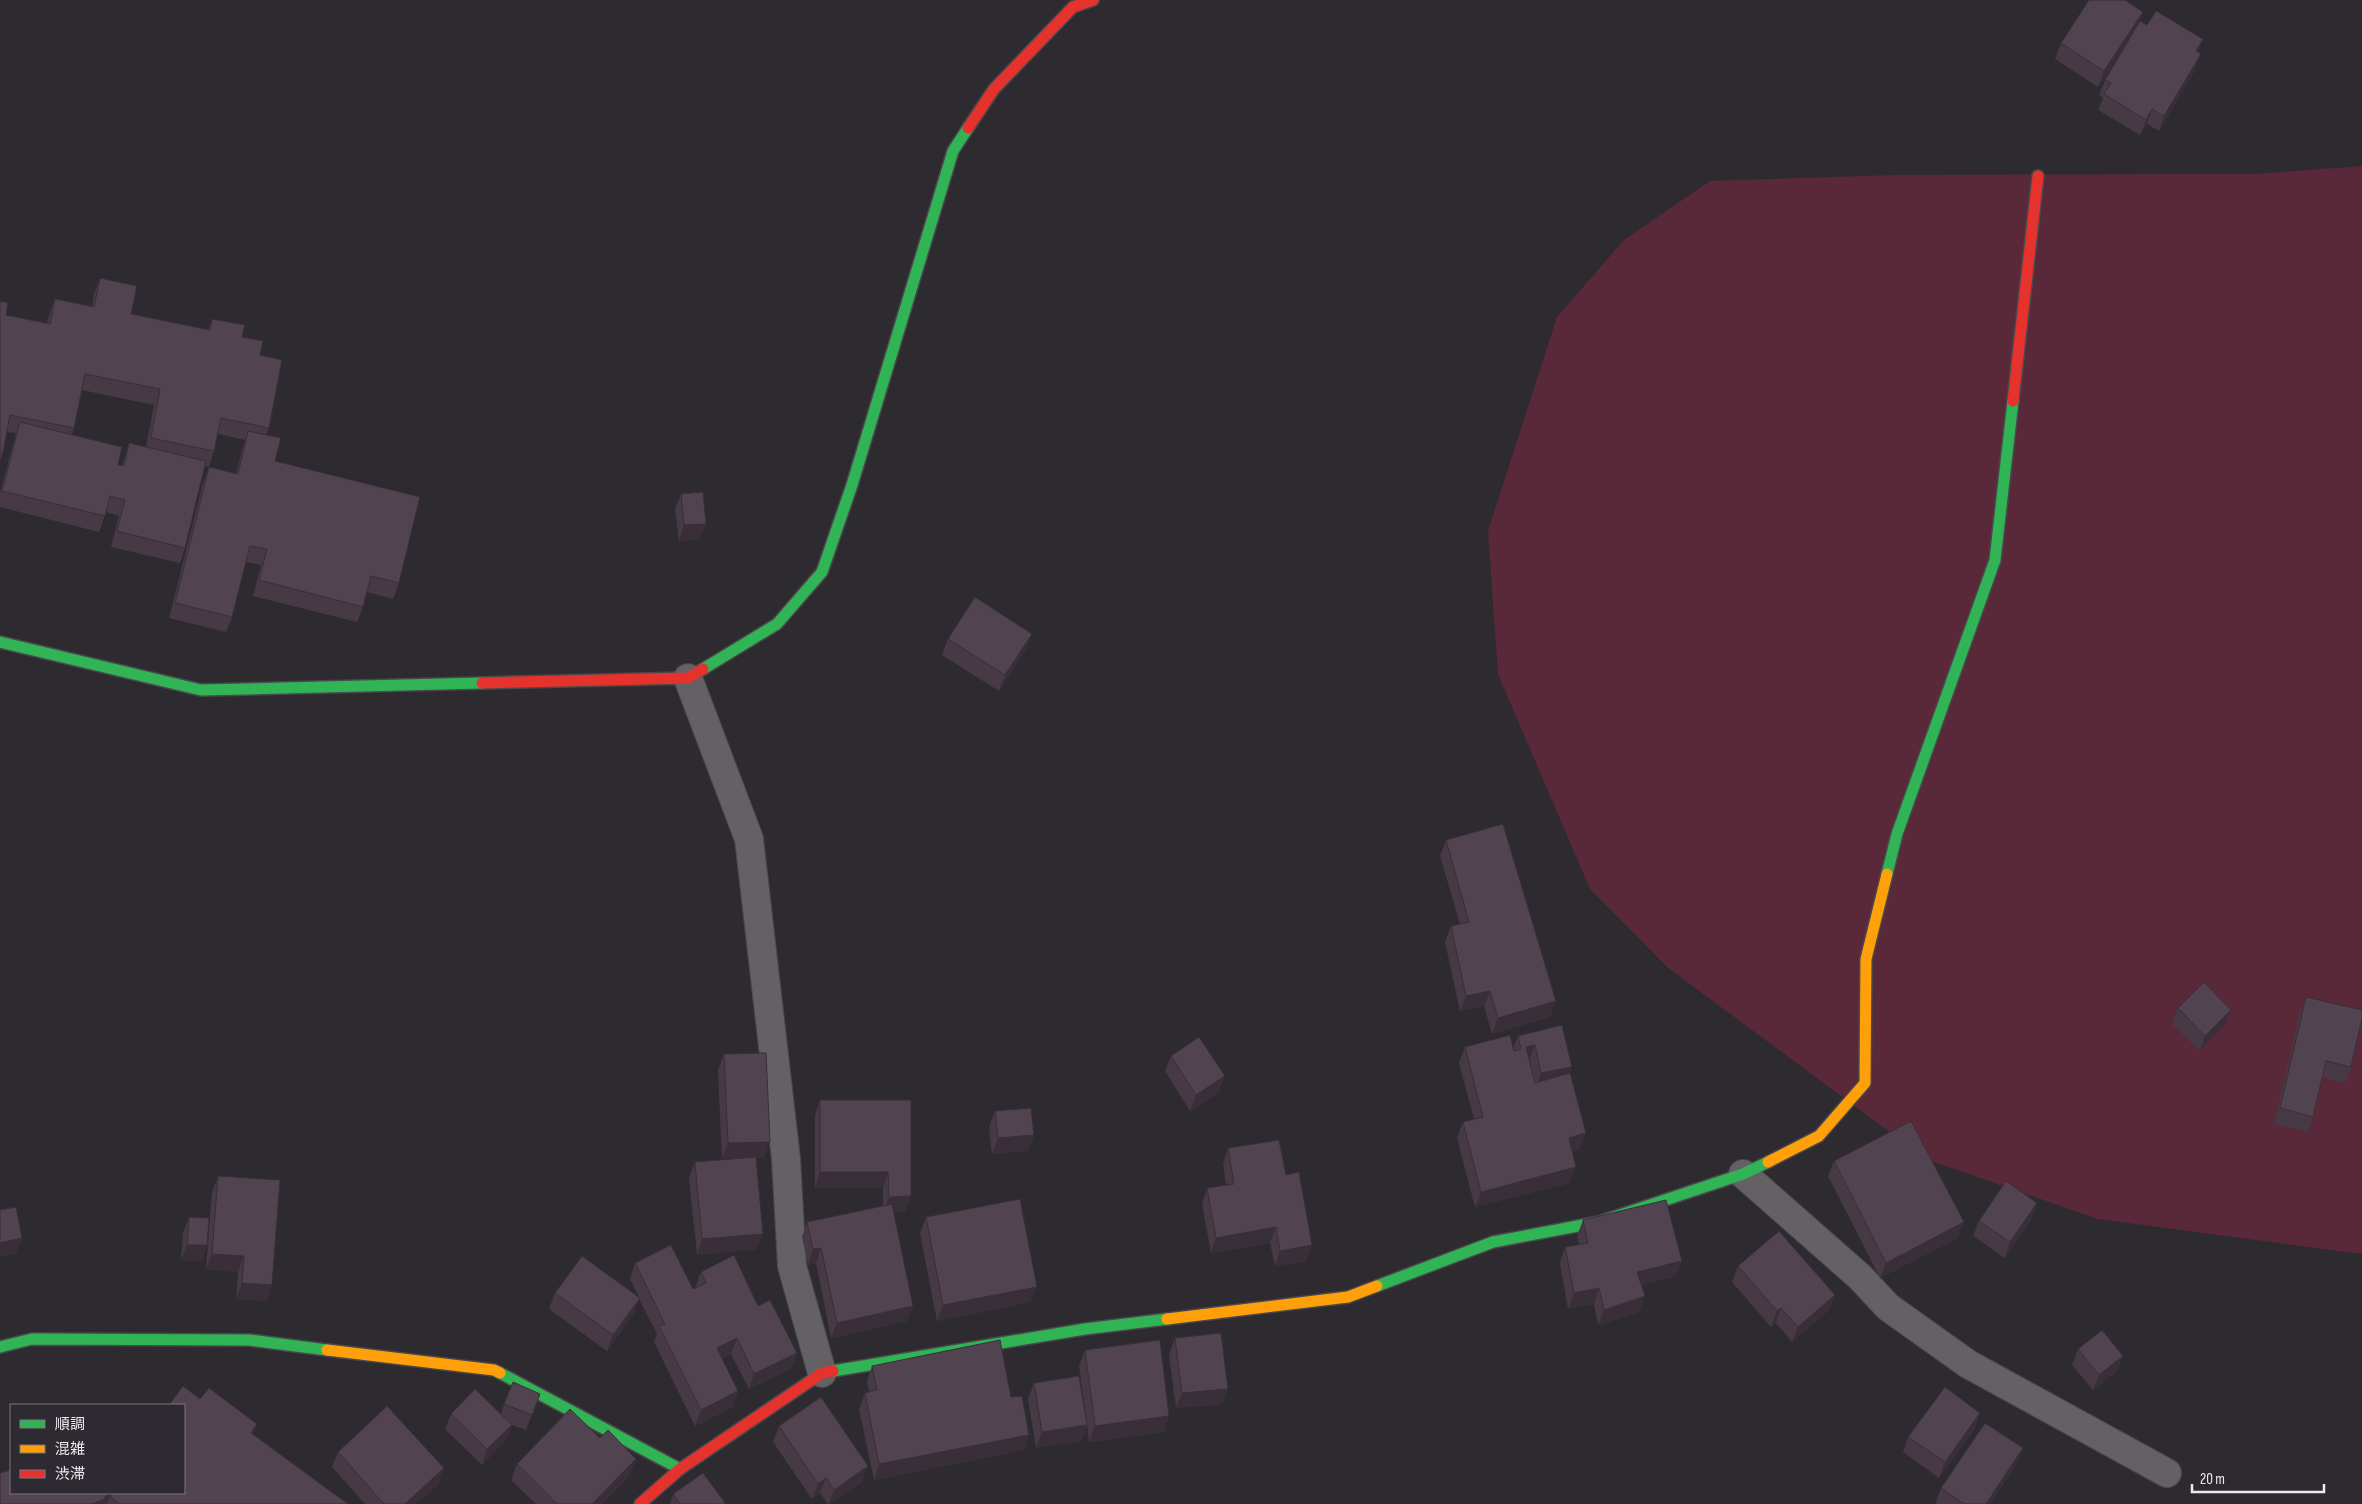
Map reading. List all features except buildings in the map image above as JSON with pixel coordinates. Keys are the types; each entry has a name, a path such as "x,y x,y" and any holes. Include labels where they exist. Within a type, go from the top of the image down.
{"street":[{"path":"0,642 201,690 688,678 777,624 822,572 852,485 953,151 994,89 1073,7 1093,0"},
{"path":"640,1504 680,1470 822,1373 1085,1329 1348,1297 1493,1242 1599,1222 1743,1174 1819,1136 1865,1083 1866,959 1870,940 1897,834 1995,560 2038,176"},
{"path":"688,678 749,840 786,1158 792,1266 822,1373"},
{"path":"1743,1174 1860,1276 1888,1308 1968,1364 2167,1473"},
{"path":"0,1347 32,1339 249,1340 494,1370 680,1470"}],"shaded area":[{"path":"2362,166 2362,1254 2098,1219 1926,1159 1667,967 1590,889 1498,674 1488,531 1557,317 1624,240 1710,181 1895,175 2254,174"}],"traffic: fast":[{"path":"703,669 777,624 822,572 852,485 953,151 968,128"},
{"path":"1887,874 1897,834 1995,560 2013,401"},
{"path":"0,642 201,690 482,683"},
{"path":"1377,1286 1493,1242 1599,1222 1743,1174 1768,1162"},
{"path":"833,1371 1085,1329 1167,1319"},
{"path":"0,1347 32,1339 249,1340 327,1350"},
{"path":"500,1373 680,1469"}],"traffic: slow":[{"path":"1768,1162 1819,1136 1865,1083 1866,959 1887,874"},
{"path":"1167,1319 1348,1297 1377,1286"},
{"path":"327,1350 494,1370 500,1373"}],"traffic: jam":[{"path":"968,128 994,89 1073,7 1093,0"},
{"path":"2013,401 2038,176"},
{"path":"482,683 688,678 703,669"},
{"path":"640,1504 680,1469 822,1373 833,1371"}]}
